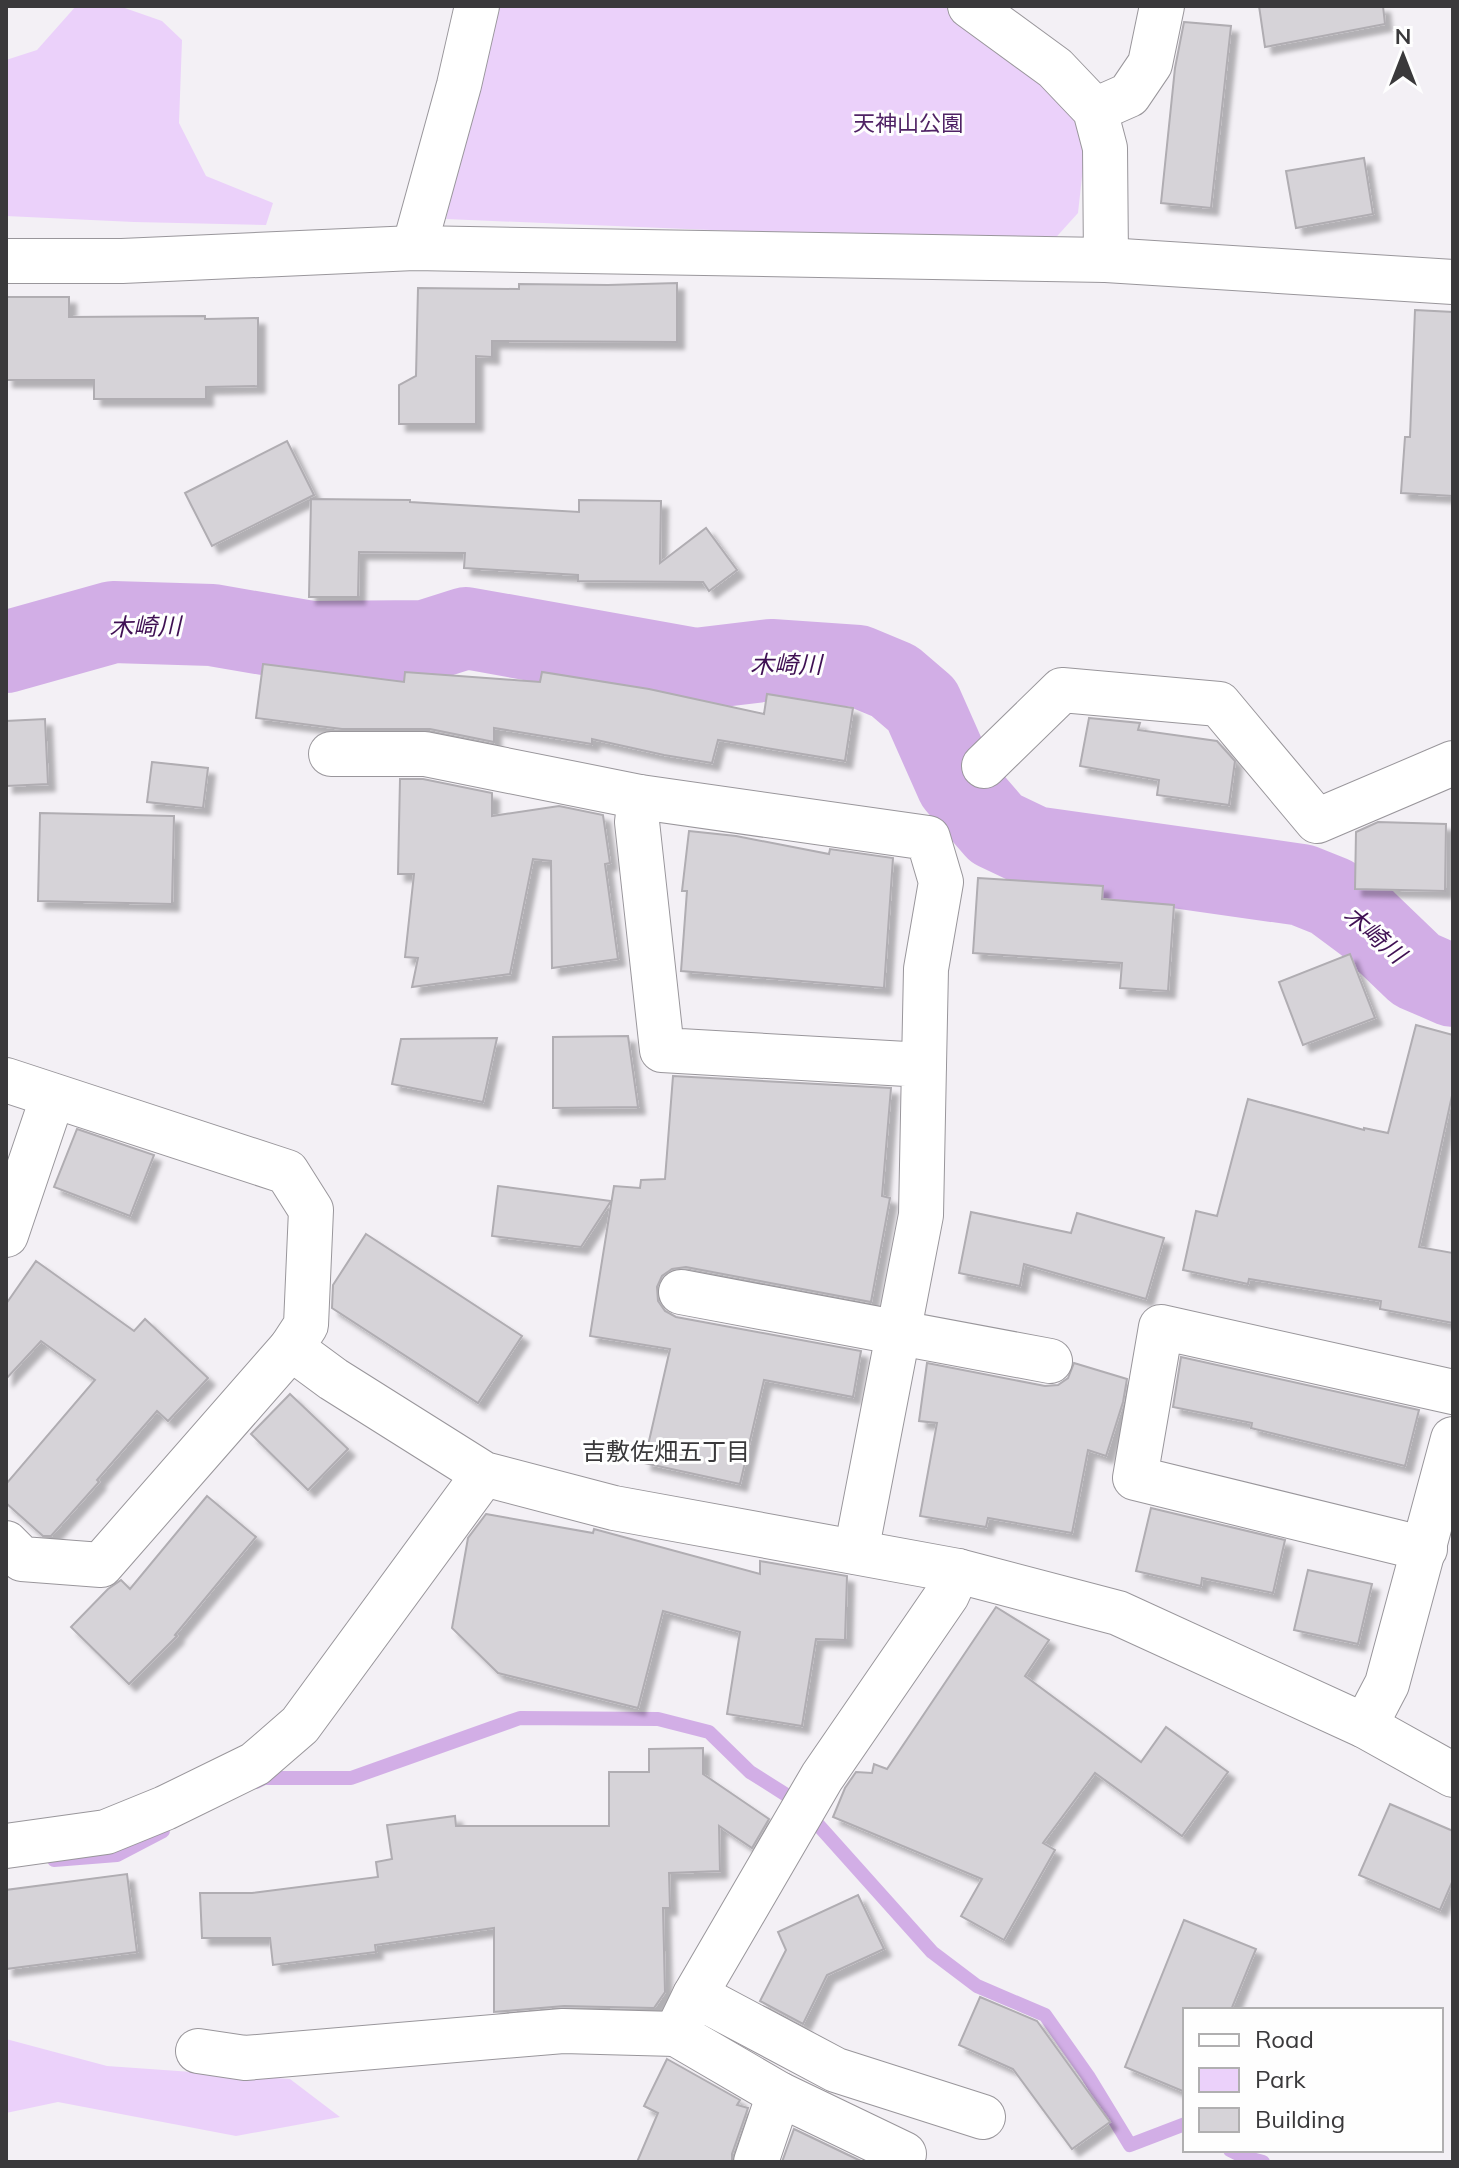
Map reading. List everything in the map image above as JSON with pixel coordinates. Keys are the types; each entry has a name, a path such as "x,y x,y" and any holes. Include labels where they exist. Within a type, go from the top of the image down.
{"street":[{"path":"414,248 459,85 477,6"},
{"path":"970,6 1055,68 1095,110 1105,148 1106,260"},
{"path":"1095,110 1129,95 1150,64 1162,6"},
{"path":"6,261 122,261 414,248 1106,260 1453,282"},
{"path":"984,766 1062,690 1219,704 1317,821 1453,763"},
{"path":"331,754 425,754 640,797 928,838 941,882 926,969 921,1215 856,1552"},
{"path":"640,797 637,822 662,1050 924,1065"},
{"path":"6,1080 287,1172 311,1210 306,1325 291,1348 101,1565 22,1559 6,1543"},
{"path":"6,1235 53,1096"},
{"path":"681,1292 1050,1361"},
{"path":"1425,1549 1135,1478 1161,1327 1453,1392"},
{"path":"291,1348 333,1379 484,1474 614,1508 958,1571 1118,1613 1365,1726 1453,1775"},
{"path":"1365,1726 1387,1684 1453,1439"},
{"path":"6,1846 106,1832 165,1808 255,1764 300,1725 484,1474"},
{"path":"676,2034 695,1995 822,1777 947,1595 958,1571"},
{"path":"695,1995 836,2070 983,2117"},
{"path":"198,2051 245,2058 563,2031 676,2034 779,2094 904,2154 901,2162"},
{"path":"756,2162 779,2094"}],"green space":[{"path":"76,6 119,6 162,21 182,40 179,123 206,176 273,203 266,225 6,216 6,60 37,50"},
{"name":"天神山公園","path":"493,6 944,6 987,33 1072,99 1086,141 1078,213 1050,244 446,219"},
{"path":"6,2039 107,2066 290,2079 340,2117 236,2136 58,2102 6,2113"}],"building":[{"path":"1259,6 1383,6 1385,24 1265,47"},
{"path":"1184,22 1231,26 1211,208 1161,203 1175,68"},
{"path":"1364,158 1373,214 1296,228 1286,171"},
{"path":"677,283 677,342 492,341 492,357 476,356 476,424 399,424 399,385 416,376 418,288 519,289 519,284"},
{"path":"6,297 69,297 69,317 258,318 258,386 206,387 206,399 94,399 94,380 6,380"},
{"path":"1415,310 1453,312 1453,496 1401,493 1405,437 1410,437"},
{"path":"287,441 314,495 212,546 185,493"},
{"path":"311,499 410,500 579,512 579,500 661,501 660,563 706,528 737,570 709,591 703,582 578,581 578,575 464,568 465,553 359,552 358,597 309,597"},
{"path":"263,664 404,682 405,672 540,682 542,672 649,689 764,714 767,694 853,708 845,761 718,740 712,763 592,739 592,744 494,728 494,742 430,729 342,729 256,718"},
{"path":"1089,718 1140,723 1138,730 1217,741 1235,761 1229,805 1157,795 1159,780 1080,766"},
{"path":"45,719 48,784 6,786 6,721"},
{"path":"152,762 208,768 203,808 147,802"},
{"path":"400,779 423,779 492,793 492,816 559,806 603,815 610,863 605,864 618,959 552,968 551,861 533,859 510,974 412,987 418,958 405,957 414,874 398,874"},
{"path":"40,813 174,816 172,904 38,901"},
{"path":"1378,822 1446,824 1445,891 1355,889 1356,832"},
{"path":"689,831 736,836 829,854 830,849 893,858 884,988 681,971 687,891 682,891"},
{"path":"978,878 1103,886 1102,899 1174,905 1168,991 1120,988 1122,963 973,953"},
{"path":"1350,954 1375,1018 1303,1045 1279,982"},
{"path":"1416,1025 1453,1035 1453,1091 1419,1247 1453,1253 1453,1323 1380,1309 1381,1301 1249,1279 1248,1284 1183,1270 1196,1211 1217,1216 1248,1099 1364,1130 1388,1133"},
{"path":"628,1036 638,1107 553,1108 553,1037"},
{"path":"497,1038 483,1102 392,1084 401,1039"},
{"path":"673,1076 891,1088 882,1196 890,1198 871,1302 686,1267 672,1269 662,1276 657,1287 658,1301 665,1311 676,1317 861,1351 853,1397 764,1380 740,1484 644,1463 670,1349 590,1336 614,1186 640,1188 641,1180 665,1179"},
{"path":"77,1129 154,1155 130,1216 54,1187"},
{"path":"498,1186 611,1201 581,1247 492,1236"},
{"path":"971,1212 1071,1233 1077,1213 1164,1238 1146,1299 1024,1264 1020,1286 959,1273"},
{"path":"366,1234 522,1336 478,1403 332,1308 333,1285"},
{"path":"36,1261 134,1331 145,1319 208,1378 168,1421 157,1411 51,1536 43,1536 6,1503 6,1484 95,1380 41,1341 6,1379 6,1304"},
{"path":"1181,1357 1419,1410 1405,1466 1251,1428 1252,1423 1173,1407"},
{"path":"927,1363 1045,1386 1058,1385 1068,1378 1074,1363 1127,1379 1106,1456 1088,1450 1072,1533 988,1518 986,1527 920,1516 937,1423 919,1421"},
{"path":"290,1394 348,1449 308,1490 251,1434"},
{"path":"207,1496 256,1537 177,1636 129,1684 71,1627 121,1580 130,1589"},
{"path":"1151,1508 1285,1540 1273,1593 1202,1578 1201,1586 1136,1571"},
{"path":"486,1514 593,1533 594,1529 760,1574 760,1561 847,1576 845,1640 816,1639 802,1726 727,1714 740,1632 663,1611 638,1708 498,1673 452,1628 468,1538"},
{"path":"1308,1570 1372,1584 1358,1644 1294,1630"},
{"path":"996,1607 1049,1640 1025,1676 1141,1762 1166,1727 1228,1772 1182,1836 1095,1773 1043,1843 1055,1850 1004,1940 961,1916 982,1879 833,1817 845,1788 856,1772 872,1773 874,1764 887,1769"},
{"path":"703,1748 703,1774 769,1819 752,1848 719,1826 720,1871 669,1873 670,1908 663,1908 665,1992 654,2008 564,2006 494,2012 494,1928 375,1945 376,1952 273,1965 270,1938 202,1938 200,1893 252,1893 378,1877 376,1862 392,1859 387,1825 455,1816 456,1826 609,1826 609,1772 649,1772 649,1749"},
{"path":"1390,1804 1453,1831 1453,1880 1440,1910 1359,1875"},
{"path":"127,1874 137,1952 6,1969 6,1890"},
{"path":"858,1895 884,1949 827,1975 803,2024 760,2001 786,1950 778,1932"},
{"path":"1184,1920 1256,1949 1232,2008 1183,2008 1183,2091 1125,2067"},
{"path":"980,1997 1037,2021 1110,2122 1072,2149 1013,2069 959,2045"},
{"path":"667,2059 740,2100 737,2105 748,2108 732,2162 637,2162 658,2113 644,2106"},
{"path":"794,2129 863,2162 782,2162"}],"waterway":[{"name":"木崎川","path":"6,652 113,622 212,625 311,642 425,641 466,628 696,669 771,660 858,666 894,681 922,705 957,784 996,829 1034,847 1302,885 1332,897 1367,923 1416,970 1453,986"},
{"path":"256,1782 264,1778 351,1778 520,1718 658,1719 709,1732 750,1772 788,1796 812,1818 932,1952 977,1986 1045,2015 1088,2076 1130,2145 1183,2125"},
{"path":"54,1860 117,1855 163,1831"},
{"path":"1234,2152 1263,2162"}],"district":[{"name":"吉敷佐畑五丁目","path":"666,1451"}]}
